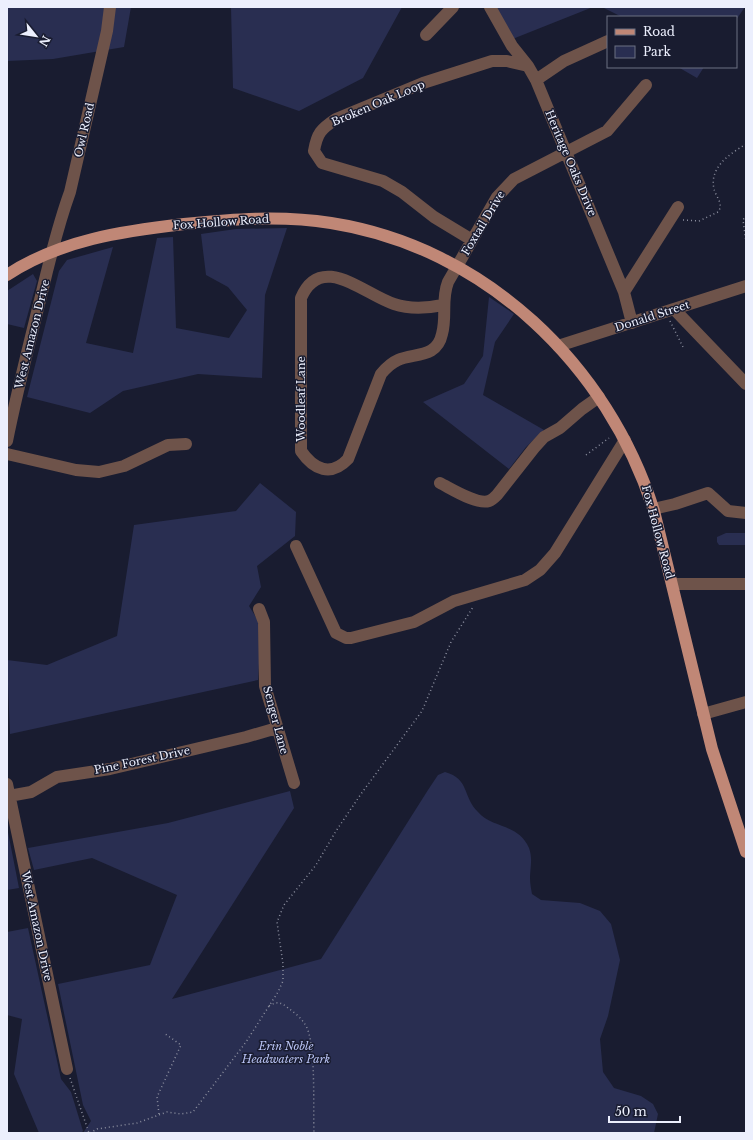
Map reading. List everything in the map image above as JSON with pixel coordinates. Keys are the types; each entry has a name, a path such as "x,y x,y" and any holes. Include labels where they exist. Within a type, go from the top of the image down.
{"main road":[{"name":"Fox Hollow Road","path":"7,275 52,251 108,235 162,227 261,217 330,222 377,232 426,251 457,267 505,297 542,328 599,397 625,440 643,478 653,509 672,584 713,755 746,852"}],"street":[{"name":"Owl Road","path":"52,251 70,192 107,32 110,7"},
{"path":"426,35 452,7"},
{"path":"490,7 512,46 528,66 536,80 564,61 607,41"},
{"name":"Broken Oak Loop","path":"472,240 434,217 402,192 383,181 322,164 314,151 316,137 324,127 336,119 423,83 492,61 506,61 528,66"},
{"name":"Heritage Oaks Drive","path":"536,80 568,152 624,292 632,323"},
{"name":"Foxtail Drive","path":"457,267 497,197 505,187 514,179 607,131 646,85"},
{"path":"624,292 675,211"},
{"name":"West Amazon Drive","path":"7,440 19,383 52,251"},
{"name":"Woodleaf Lane","path":"444,305 407,307 384,300 348,281 331,276 317,280 305,289 301,298 301,451 307,459 316,466 326,470 336,469 348,459 381,374 389,365 398,360 424,355 433,350 443,334 444,305 444,293 457,267"},
{"name":"Donald Street","path":"558,346 746,286"},
{"path":"671,310 746,384"},
{"path":"440,483 472,499 481,502 489,501 497,495 544,437 560,428 599,397"},
{"path":"296,546 336,633 346,638 351,638 414,622 454,601 524,580 540,570 554,553 625,440"},
{"path":"7,454 76,470 99,472 124,466 168,445 186,444"},
{"path":"653,509 675,504 708,493 728,511 746,513"},
{"path":"672,584 746,584"},
{"name":"Senger Lane","path":"259,609 264,622 265,686 294,783"},
{"path":"703,714 746,702"},
{"name":"Pine Forest Drive","path":"9,796 31,792 57,778 118,767 246,737 277,728"},
{"name":"West Amazon Drive","path":"7,784 67,1069"}],"path":[{"path":"675,211 683,220 695,222 704,220 718,212 721,204 714,189 717,168 727,156 746,144"},
{"path":"746,215 743,220 746,242"},
{"path":"671,310 676,334 684,349"},
{"path":"586,455 609,439 618,428"},
{"path":"67,1069 89,1133 97,1129 138,1123 167,1112 181,1114 193,1112 249,1038 283,981 283,958 277,929 280,913 296,888 319,860 336,831 384,760 422,711 451,642 463,620"},
{"path":"268,1007 274,1003 281,1003 298,1016 307,1028 312,1059 314,1133"},
{"path":"159,1114 157,1097 181,1045 164,1032"}],"green space":[{"path":"7,7 131,7 124,47 53,59 7,61"},
{"path":"231,7 402,7 363,78 299,111 233,88"},
{"path":"492,7 593,7 510,40"},
{"path":"602,7 745,7 737,19 737,16 620,16"},
{"path":"680,68 703,68 697,78"},
{"path":"287,228 265,295 262,378 198,374 123,391 90,413 27,397 59,271 67,260 113,247 86,343 133,353 157,238 173,237 176,328 229,338 247,310 228,287 206,275 201,234 236,229"},
{"path":"33,274 37,281 24,328 7,324 7,291"},
{"path":"489,297 514,314 495,342 483,395 544,430 526,447 509,469 423,402 464,384 483,356"},
{"path":"260,483 296,512 295,536 257,566 261,587 249,606 259,622 260,648 258,680 10,734 7,660 47,665 117,636 134,525 236,511"},
{"path":"726,533 746,533 746,545 719,545 717,542 717,537"},
{"name":"Erin Noble Headwaters Park","path":"445,772 458,779 478,812 491,821 512,830 524,840 529,848 531,856 530,880 532,894 541,900 580,903 600,911 611,924 620,960 608,1016 600,1039 603,1072 614,1088 641,1096 653,1104 658,1114 654,1133 83,1133 91,1121 83,1105 58,984 150,965 177,895 92,858 34,870 28,848 168,823 290,791 294,808 172,999 321,959 428,790 438,775"},
{"path":"7,827 19,888 7,890"},
{"path":"28,928 61,1079 71,1092 83,1131 81,1133 39,1133 14,1074 22,1019 7,1015 7,932"}]}
